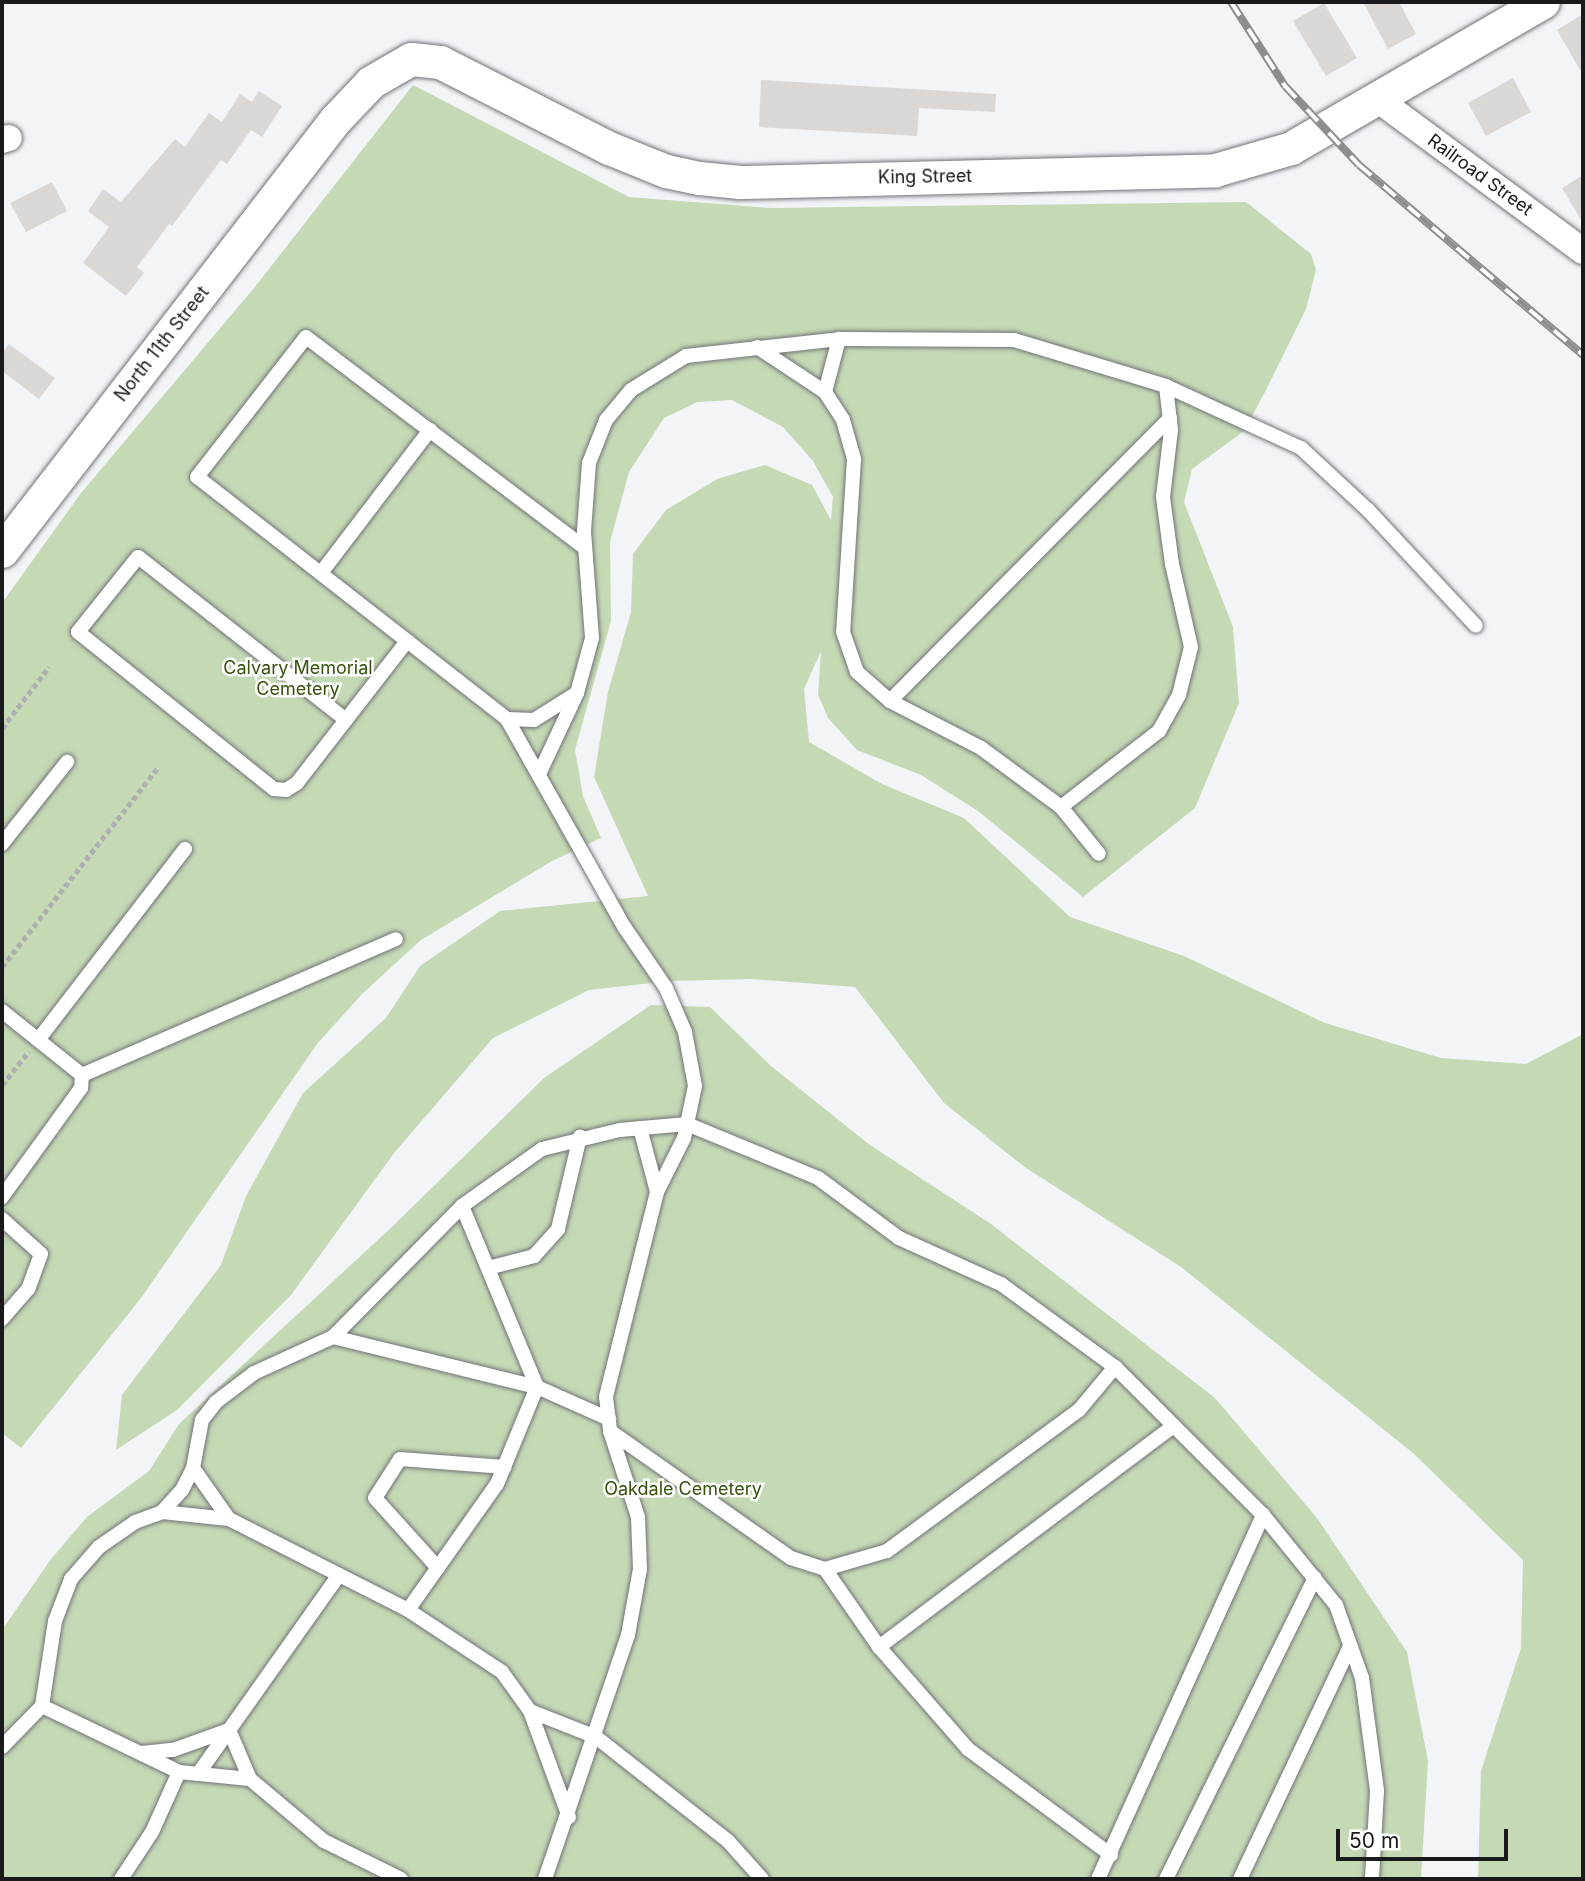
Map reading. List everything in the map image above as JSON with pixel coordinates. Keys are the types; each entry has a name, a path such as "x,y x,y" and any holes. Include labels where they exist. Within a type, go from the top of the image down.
{"street":[{"name":"King Street","path":"322,137 371,82 394,66 422,57 440,62 609,148 666,171 740,182 1216,170 1292,148 1544,2"},
{"name":"Railroad Street","path":"1376,98 1583,251"},
{"name":"North 11th Street","path":"2,551 322,137"}],"lane":[{"path":"545,1879 569,1817 628,1634 640,1569 638,1517 609,1425 606,1397 657,1192 687,1124 695,1086 685,1032 656,970 625,928 540,772 507,719 197,477 306,337 584,548"},
{"path":"825,392 839,339"},
{"path":"540,772 577,693 592,638 584,548 589,463 606,420 631,390 686,356 839,339 1014,340 1166,386 1301,448 1368,510 1476,626"},
{"path":"757,347 825,392 843,420 854,459 844,632 857,672 890,701 981,748 1061,807 1099,854"},
{"path":"1061,807 1159,731 1180,695 1191,647 1172,564 1163,497 1170,418 1166,386"},
{"path":"890,701 1170,418"},
{"path":"320,573 430,430"},
{"path":"346,720 138,557 78,632 274,789 286,790 297,783 346,720 407,641"},
{"path":"507,719 534,720 577,693"},
{"path":"2,844 67,762"},
{"path":"38,1040 185,849"},
{"path":"82,1074 396,939"},
{"path":"2,1012 82,1074"},
{"path":"2,1197 81,1088 82,1074"},
{"path":"162,1512 182,1490 193,1468 202,1420 216,1402 254,1373 333,1337 462,1206 542,1149 580,1137 687,1124 818,1178 899,1238 1001,1284 1115,1367 1172,1427 1263,1514 1336,1605 1362,1678 1377,1791 1372,1879"},
{"path":"640,1128 657,1192"},
{"path":"488,1268 534,1256 558,1229 580,1137"},
{"path":"408,1610 505,1467 537,1387 462,1206"},
{"path":"2,1219 41,1254 28,1289 2,1318"},
{"path":"333,1337 537,1387 609,1425 791,1558 825,1569 887,1551 1079,1410 1115,1367"},
{"path":"879,1647 1172,1427"},
{"path":"438,1568 375,1498 400,1459 505,1467"},
{"path":"193,1468 229,1519"},
{"path":"2,1747 42,1706 55,1621 71,1579 99,1547 135,1522 162,1512 229,1519 408,1610 502,1672 530,1711 569,1817"},
{"path":"1098,1879 1263,1514"},
{"path":"825,1569 879,1647 968,1749 1111,1855"},
{"path":"198,1774 339,1575"},
{"path":"1166,1879 1315,1578"},
{"path":"1240,1879 1350,1646"},
{"path":"42,1706 179,1772 250,1779"},
{"path":"530,1711 596,1737 728,1841 762,1879"},
{"path":"140,1753 173,1750 229,1730"},
{"path":"229,1730 250,1779 324,1840 401,1879"},
{"path":"121,1879 152,1832 179,1772"}],"path":[{"path":"2,728 49,667"},
{"path":"2,967 159,766"},
{"path":"2,1085 38,1040"}],"green space":[{"name":"Calvary Memorial Cemetery","path":"413,85 629,197 770,208 1246,202 1311,254 1316,270 1306,309 1266,390 1244,431 1192,469 1184,502 1233,627 1239,703 1195,808 1083,897 978,811 921,775 857,750 828,718 818,695 821,651 804,689 809,742 882,784 964,818 1070,917 1184,956 1325,1023 1441,1058 1526,1064 1583,1034 1583,1879 1478,1879 1481,1771 1521,1648 1523,1560 1413,1453 1181,1267 1026,1168 944,1103 855,987 751,979 670,981 589,990 493,1038 394,1153 291,1295 177,1410 116,1450 122,1395 221,1265 246,1196 303,1093 386,1018 420,966 500,911 648,896 594,777 608,692 631,612 633,554 666,510 717,479 765,465 812,485 831,520 833,497 813,461 783,427 732,400 697,402 664,418 629,472 610,542 611,621 575,750 583,796 601,838 552,861 421,940 362,994 317,1044 141,1298 21,1448 2,1433 2,603 81,493 254,288"},
{"name":"Oakdale Cemetery","path":"651,1005 710,1007 771,1066 870,1145 991,1224 1215,1398 1317,1518 1407,1652 1428,1761 1421,1879 2,1879 2,1630 51,1559 87,1517 149,1471 179,1424 394,1225 544,1078"}],"building":[{"path":"1363,2 1399,2 1416,34 1388,49"},
{"path":"1324,3 1357,58 1326,76 1293,21"},
{"path":"1583,14 1583,75 1557,30"},
{"path":"1513,78 1531,112 1486,136 1468,103"},
{"path":"761,80 996,94 995,112 919,108 917,136 759,127"},
{"path":"259,91 282,106 262,137 251,130 227,164 221,160 172,226 169,224 137,267 144,273 126,296 83,263 109,227 88,211 103,189 121,202 175,139 185,147 209,113 222,122 240,94 252,102"},
{"path":"1583,175 1583,223 1562,188"},
{"path":"52,182 67,211 26,232 10,203"},
{"path":"9,344 55,378 39,399 2,371 2,354"}],"railway":[{"path":"1231,2 1285,86 1359,165 1583,355"}]}
